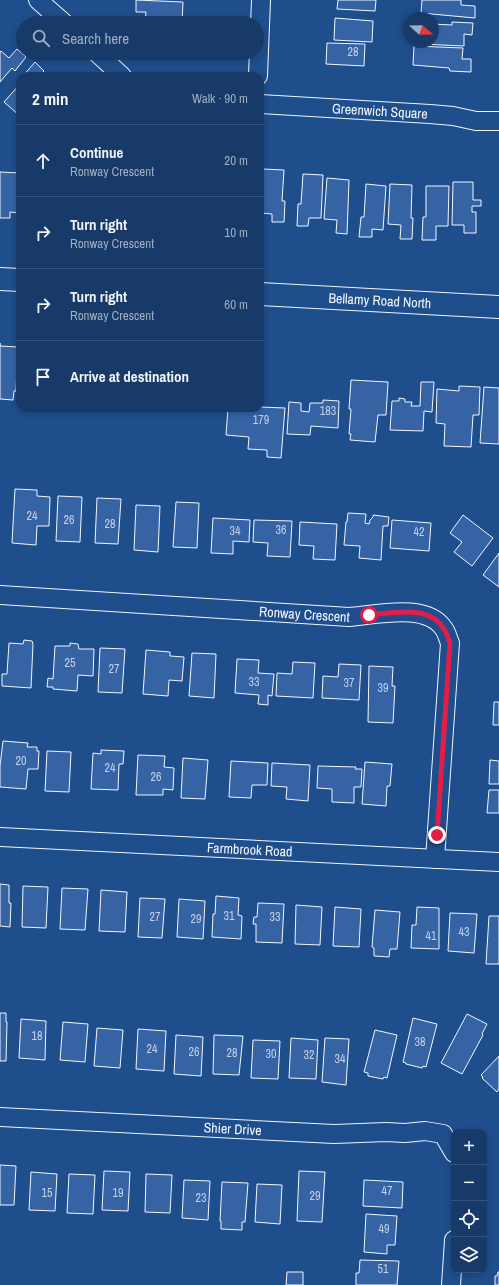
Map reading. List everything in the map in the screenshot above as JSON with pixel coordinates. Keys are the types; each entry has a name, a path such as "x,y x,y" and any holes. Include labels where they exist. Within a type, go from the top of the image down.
{"street":[{"path":"38,0 56,16"},
{"path":"261,16 262,0"},
{"path":"105,60 118,72"},
{"path":"258,72 259,60"},
{"name":"Greenwich Square","path":"264,104 430,114 453,116 476,121 499,120"},
{"path":"0,279 16,280"},
{"name":"Bellamy Road North","path":"264,294 499,307"},
{"name":"Ronway Crescent","path":"0,595 349,617 402,612 421,613 432,617 444,628 450,643 435,859"},
{"name":"Farmbrook Road","path":"0,838 499,862"},
{"name":"Shier Drive","path":"0,1117 334,1134 386,1132 405,1133 425,1131 443,1134 451,1148"},
{"path":"451,1285 452,1273"}],"building":[{"path":"136,0 183,2 182,16 146,16 146,12 136,12"},
{"path":"338,0 376,0 375,11 337,9"},
{"path":"422,0 461,0 461,5 475,6 475,18 439,15 439,12 421,12"},
{"path":"335,18 373,21 372,42 334,40"},
{"path":"452,22 473,23 472,35 464,34 464,46 439,45 439,24 452,25"},
{"path":"327,43 365,44 364,66 326,64"},
{"path":"414,48 463,48 462,59 471,59 471,72 450,71 449,68 413,65"},
{"path":"16,50 16,60 24,60 15,71 12,68 0,82 0,52 1,51 9,58"},
{"path":"35,62 44,71 43,72 26,72"},
{"path":"16,88 16,112 4,102"},
{"path":"264,169 284,170 282,201 285,201 284,222 272,222 272,214 264,213"},
{"path":"0,172 16,173 16,213 10,212 10,218 0,218"},
{"path":"303,174 323,175 321,218 309,218 308,226 297,226 298,204 301,204"},
{"path":"327,178 349,180 347,234 336,233 337,220 324,219"},
{"path":"453,182 473,182 473,200 481,200 481,206 472,206 472,212 476,212 476,233 464,233 464,225 452,225"},
{"path":"366,184 386,186 383,230 372,229 372,237 359,237 361,217 364,217"},
{"path":"390,184 412,185 412,239 400,239 401,225 388,224"},
{"path":"426,186 449,186 448,226 436,226 436,240 422,240 423,217 426,217"},
{"path":"0,346 16,347 16,391 14,391 13,400 0,399"},
{"path":"351,380 388,382 386,415 378,415 375,442 350,440 351,409 349,409"},
{"path":"421,382 434,382 432,412 424,411 423,431 390,430 392,401 399,401 399,398 405,399 405,402 412,402 411,406 420,406"},
{"path":"459,386 480,387 479,415 473,415 471,447 444,446 445,424 436,423 437,389 459,391"},
{"path":"484,387 499,388 499,444 480,443"},
{"path":"323,400 339,401 338,428 311,426 310,435 287,434 289,402 301,403 301,411 309,412 310,403 323,403"},
{"path":"264,407 285,408 281,458 267,457 267,450 248,449 249,437 226,435 228,412 264,412"},
{"path":"15,489 37,490 37,496 50,497 49,526 37,526 36,545 12,543"},
{"path":"58,496 82,497 80,542 56,541"},
{"path":"97,498 121,499 118,544 95,543"},
{"path":"176,502 199,503 197,548 173,547"},
{"path":"136,505 160,506 158,552 134,550"},
{"path":"348,513 366,514 365,523 369,524 373,515 389,517 388,526 383,526 381,560 359,558 360,546 344,545"},
{"path":"463,515 493,538 472,566 454,552 462,542 450,533"},
{"path":"213,518 250,520 249,542 233,541 233,554 211,553"},
{"path":"254,520 292,521 290,557 267,556 268,543 253,542"},
{"path":"392,520 431,523 429,551 390,548"},
{"path":"300,522 337,524 335,560 313,559 314,546 299,545"},
{"path":"499,553 499,587 483,575"},
{"path":"24,640 32,641 33,644 31,688 2,686 2,674 7,674 9,643 23,644"},
{"path":"70,643 78,644 79,649 94,649 93,676 78,675 77,691 47,687 48,678 53,679 55,646 70,646"},
{"path":"100,648 125,649 122,693 98,692"},
{"path":"146,650 170,652 170,656 184,657 182,681 169,680 168,696 143,694"},
{"path":"192,653 216,654 214,698 189,696"},
{"path":"237,659 259,660 258,673 274,674 272,696 268,695 268,705 258,704 259,695 235,693"},
{"path":"293,662 315,663 313,698 276,696 277,673 292,674"},
{"path":"339,664 361,665 359,700 322,698 323,676 338,677"},
{"path":"369,666 393,667 392,686 395,686 393,723 368,722"},
{"path":"494,702 499,702 499,725 493,725"},
{"path":"3,741 28,743 27,747 37,747 37,751 39,751 38,769 28,769 26,789 0,787 0,766"},
{"path":"101,750 124,751 123,764 119,764 118,790 91,789 93,753 101,754"},
{"path":"47,751 71,752 69,792 45,791"},
{"path":"138,755 165,756 164,767 174,768 173,790 163,789 163,795 136,795"},
{"path":"183,758 208,760 205,799 181,798"},
{"path":"490,760 499,761 499,784 489,784"},
{"path":"231,761 268,763 267,785 252,785 251,798 229,797"},
{"path":"365,762 392,764 390,786 387,786 386,806 362,804"},
{"path":"272,763 310,765 308,801 286,799 287,787 271,786"},
{"path":"318,766 356,767 355,769 362,769 361,787 354,787 354,803 332,802 332,789 317,788"},
{"path":"489,790 499,790 499,813 487,813"},
{"path":"0,884 9,885 9,903 11,903 10,927 0,926"},
{"path":"23,886 48,887 46,928 22,927"},
{"path":"62,888 88,889 85,930 60,929"},
{"path":"101,890 127,892 125,932 99,931"},
{"path":"216,896 239,898 238,915 242,916 241,939 212,937 213,914 215,914"},
{"path":"140,898 165,899 162,938 138,937"},
{"path":"179,899 205,901 203,939 177,937"},
{"path":"258,903 284,904 282,943 256,942 256,924 253,924 254,917 257,917"},
{"path":"296,905 322,907 320,945 295,944"},
{"path":"335,907 361,909 359,947 333,946"},
{"path":"417,907 439,908 439,949 411,948 412,925 416,925"},
{"path":"375,910 400,912 397,949 390,949 389,957 374,956 374,948 372,947"},
{"path":"450,913 477,914 474,953 448,951"},
{"path":"489,916 499,916 499,964 486,964"},
{"path":"0,1013 6,1013 6,1061 0,1061"},
{"path":"467,1014 487,1024 482,1034 483,1035 462,1074 441,1063"},
{"path":"413,1018 437,1024 426,1067 423,1066 422,1068 403,1062"},
{"path":"21,1019 46,1021 45,1060 19,1058"},
{"path":"63,1022 88,1024 85,1062 60,1060"},
{"path":"97,1028 123,1030 120,1068 94,1066"},
{"path":"138,1029 166,1031 164,1071 136,1069"},
{"path":"375,1030 397,1035 387,1078 384,1077 383,1079 368,1076 368,1073 364,1072"},
{"path":"176,1035 203,1037 201,1076 174,1074"},
{"path":"214,1035 243,1036 239,1075 213,1074"},
{"path":"291,1038 318,1040 316,1079 289,1078"},
{"path":"325,1038 349,1039 346,1085 322,1082"},
{"path":"253,1040 280,1041 278,1079 251,1078"},
{"path":"499,1056 499,1089 497,1092 482,1078 483,1077 481,1075"},
{"path":"0,1165 16,1166 14,1205 0,1205"},
{"path":"104,1171 130,1172 128,1211 102,1210"},
{"path":"299,1171 325,1172 322,1222 297,1221"},
{"path":"31,1172 57,1174 55,1211 29,1210"},
{"path":"69,1174 95,1175 93,1214 67,1213"},
{"path":"146,1174 172,1175 170,1213 145,1212"},
{"path":"184,1180 210,1181 208,1220 182,1218"},
{"path":"364,1180 403,1182 402,1208 363,1206"},
{"path":"222,1182 248,1183 245,1222 242,1222 242,1230 221,1229"},
{"path":"257,1184 282,1185 280,1224 255,1222"},
{"path":"366,1214 397,1216 395,1245 387,1245 387,1254 364,1252"},
{"path":"360,1260 399,1261 397,1285 356,1285 356,1273 359,1273"},
{"path":"287,1272 303,1272 303,1285 286,1285"},
{"path":"498,1272 499,1285 495,1285 495,1276 497,1276"}],"route":[{"path":"369,615 402,612 421,613 432,617 444,628 450,643 446,682 437,835"}]}
